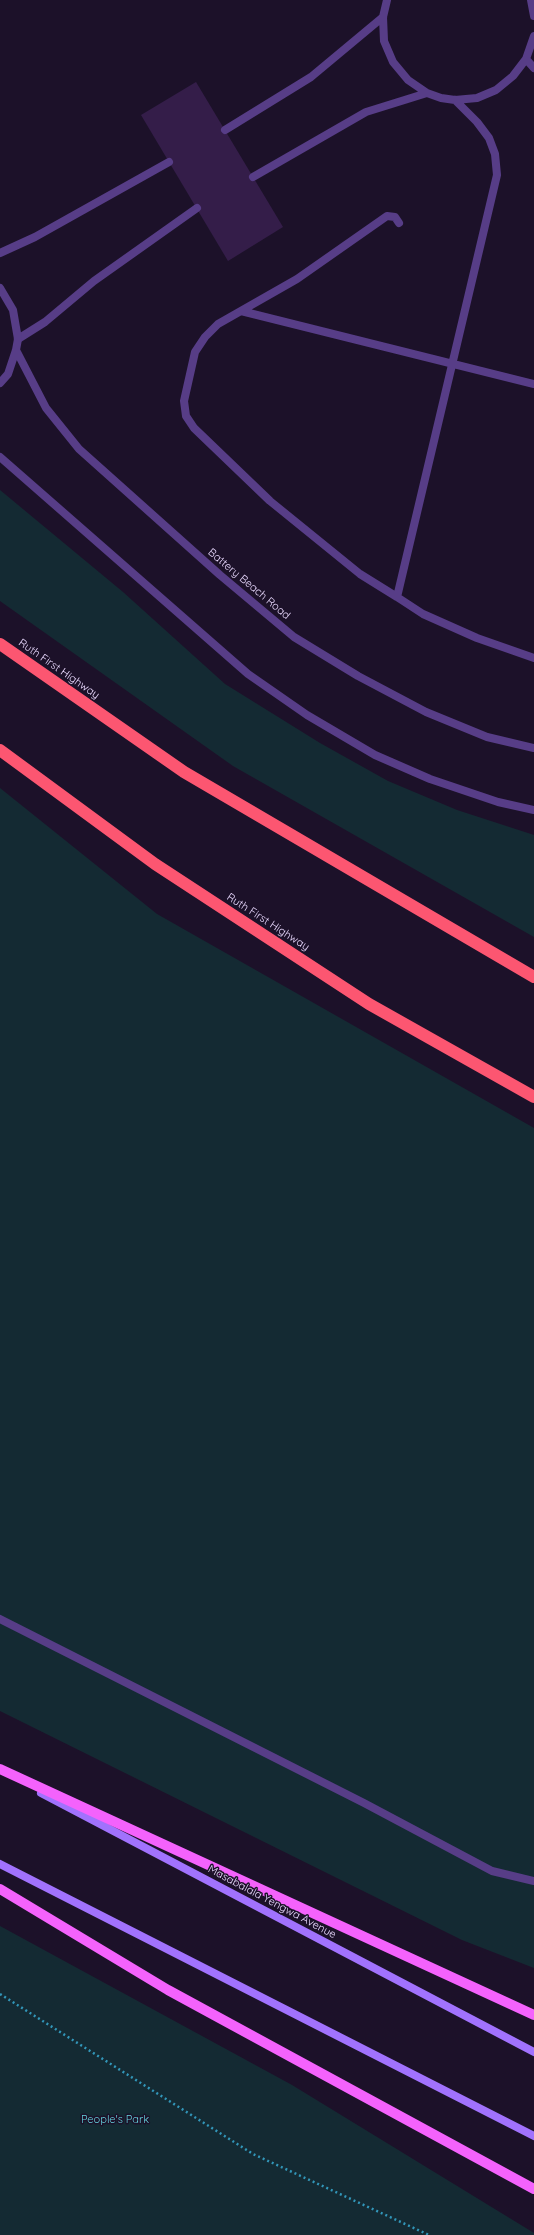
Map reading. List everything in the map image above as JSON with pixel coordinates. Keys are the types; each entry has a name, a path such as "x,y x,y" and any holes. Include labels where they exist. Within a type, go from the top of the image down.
{"highway":[{"name":"Ruth First Highway","path":"0,644 184,772 534,977"},
{"name":"Ruth First Highway","path":"0,750 155,864 369,1004 534,1097"}],"main road":[{"path":"0,1770 534,2014"},
{"name":"Masabalala Yengwa Avenue","path":"0,1770 534,2052"},
{"path":"0,1864 534,2136"},
{"path":"0,1889 168,1990 534,2189"}],"street":[{"path":"531,0 534,16"},
{"path":"384,2 384,41 393,62 408,80 427,93 455,100 477,98 496,90 513,76 526,59 534,36"},
{"path":"225,130 311,77 383,17"},
{"path":"526,59 534,68"},
{"path":"253,177 366,112 427,93"},
{"path":"397,597 497,175 495,154 489,138 477,122 455,100"},
{"path":"0,253 35,236 169,162"},
{"path":"18,339 45,322 94,282 197,208"},
{"path":"399,223 394,217 387,216 297,279 218,324 205,337 195,352 184,401 186,416 194,428 270,501 360,574 423,614 477,638 534,658"},
{"path":"0,288 13,310 18,339 8,374 0,383"},
{"path":"241,311 534,384"},
{"name":"Battery Beach Road","path":"16,350 46,408 79,449 220,574 294,637 358,676 426,712 487,736 534,748"},
{"path":"0,457 248,674 307,715 375,755 430,779 498,802 534,810"},
{"path":"0,1619 364,1803 492,1871 534,1881"}],"path":[{"path":"0,1994 253,2154 429,2235"}],"green space":[{"path":"0,490 123,592 225,684 320,743 388,781 457,810 534,835 534,937 233,766 0,601"},
{"path":"0,788 157,914 534,1128 534,1968 462,1940 0,1711"},
{"name":"People's Park","path":"0,1926 292,2085 534,2233 534,2235 0,2235"}],"building":[{"path":"196,82 283,227 228,261 141,115"}]}
